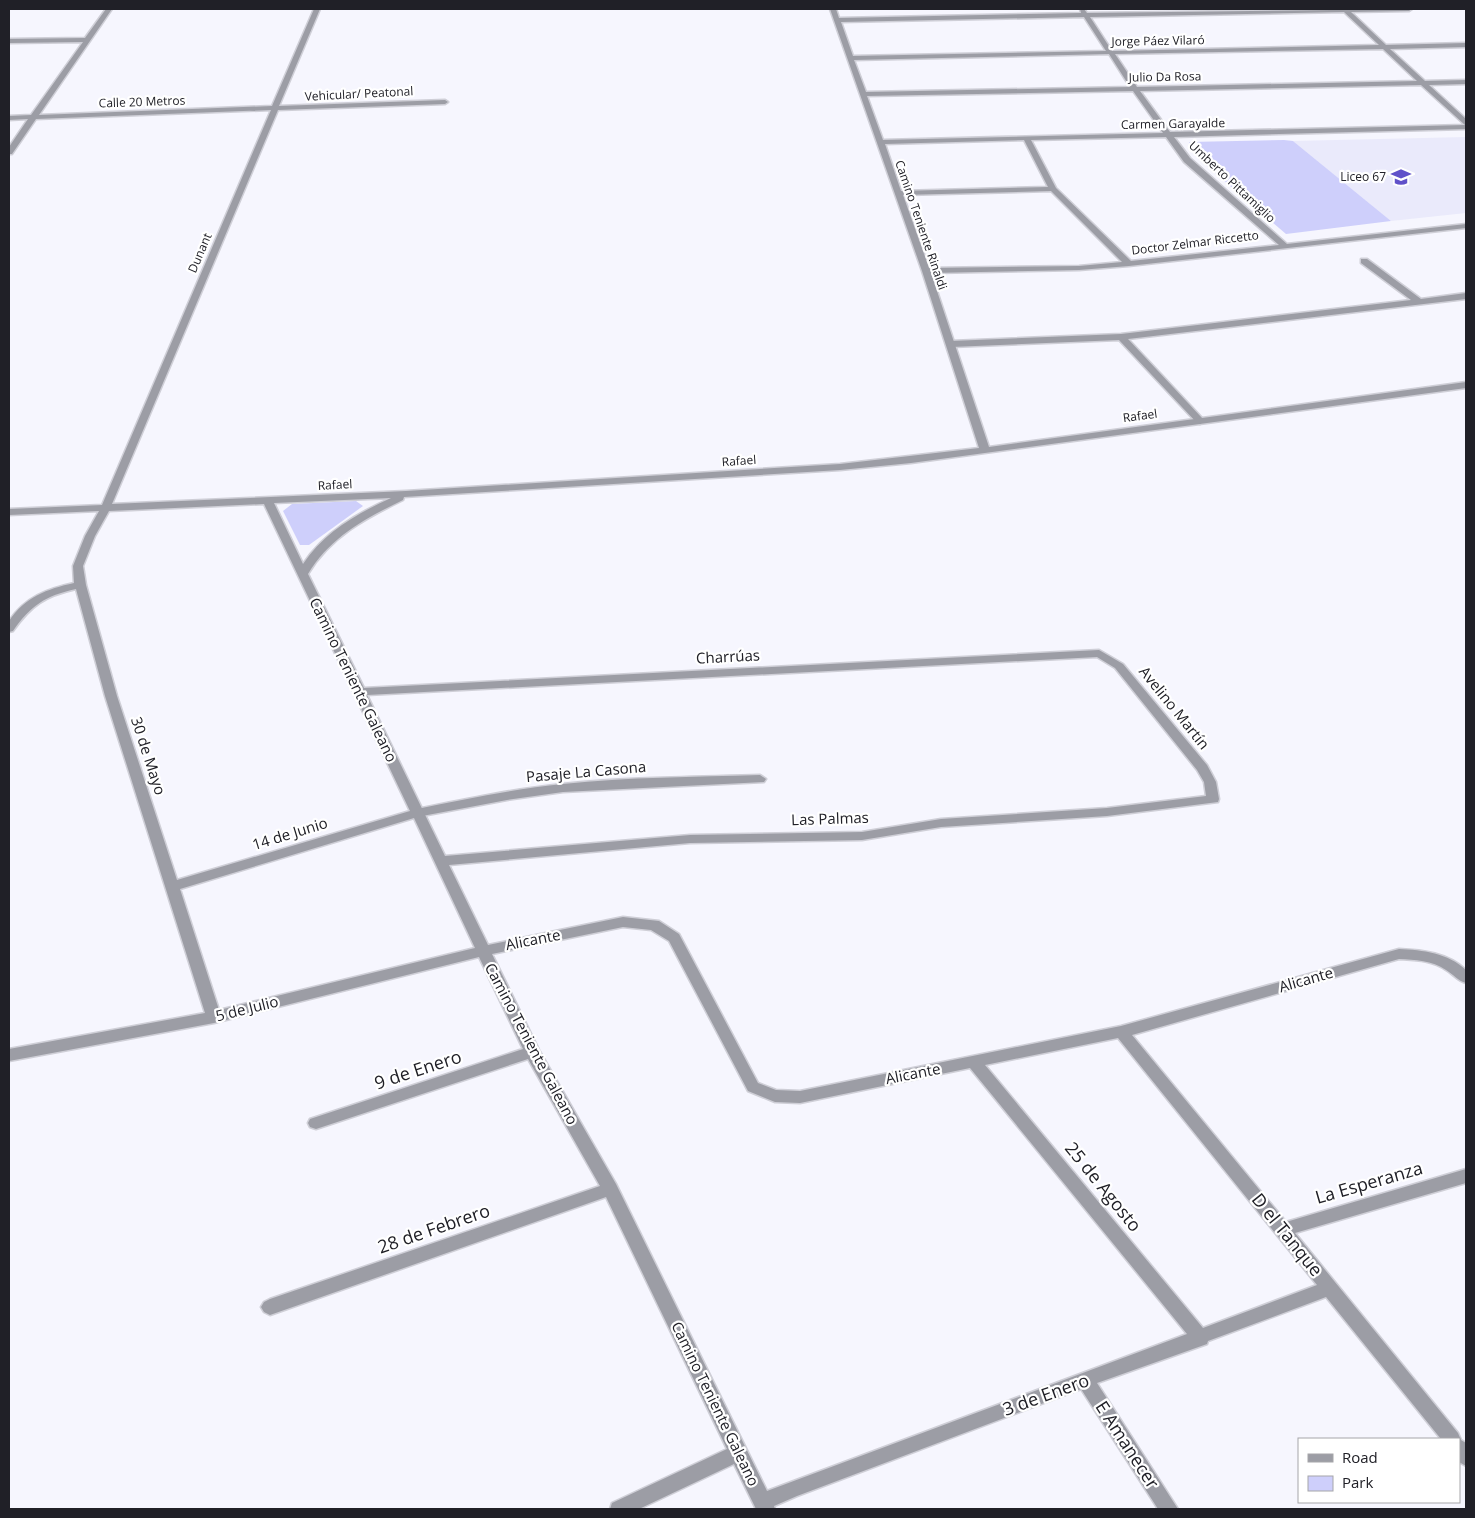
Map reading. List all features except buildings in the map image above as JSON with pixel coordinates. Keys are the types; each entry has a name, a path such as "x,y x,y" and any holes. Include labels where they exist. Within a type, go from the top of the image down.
{"street":[{"path":"9,152 109,9"},
{"name":"Dunant","path":"106,507 317,9"},
{"name":"Camino Teniente Rinaldi","path":"833,9 926,271 985,450"},
{"path":"1344,9 1466,123"},
{"path":"837,20 1084,12 1409,9"},
{"name":"Umberto Pittamiglio","path":"1084,12 1135,89 1187,160 1284,245"},
{"path":"9,41 87,40"},
{"name":"Jorge Páez Vilaró","path":"851,58 1466,45"},
{"name":"Julio Da Rosa","path":"864,94 1466,82"},
{"name":"Vehicular/ Peatonal","path":"275,109 445,102"},
{"name":"Calle 20 Metros","path":"9,118 275,109"},
{"name":"Carmen Garayalde","path":"880,142 1466,127"},
{"path":"1026,138 1053,189 1129,264"},
{"path":"898,193 1053,189"},
{"name":"Doctor Zelmar Riccetto","path":"926,271 1079,268 1129,264 1284,245 1466,226"},
{"path":"1364,260 1418,302"},
{"path":"951,344 1121,337 1466,296"},
{"path":"1121,337 1200,421"},
{"name":"Rafael","path":"9,512 406,494 840,467 985,450 1466,385"},
{"path":"302,575 310,559 322,546 373,510 406,494"},
{"name":"Camino Teniente Galeano","path":"268,501 532,1052 610,1189 764,1506"},
{"name":"30 de Mayo","path":"106,507 90,536 78,566 80,586 111,696 214,1017"},
{"path":"9,629 19,613 38,596 54,590 80,586"},
{"name":"Charrúas","path":"358,692 1098,653"},
{"name":"Avelino Martín","path":"1098,653 1119,666 1161,715 1182,744 1203,768 1210,782 1212,793"},
{"name":"Pasaje La Casona","path":"417,813 485,799 562,788 680,781 760,779"},
{"name":"Las Palmas","path":"440,861 690,839 862,836 942,823 1107,812 1186,804 1213,799 1212,793"},
{"name":"14 de Junio","path":"173,886 417,813"},
{"name":"Alicante","path":"483,951 623,922 654,925 674,938 753,1087 775,1096 800,1097 1121,1032 1399,954 1429,955 1457,968 1466,978"},
{"name":"5 de Julio","path":"9,1055 214,1017 483,951"},
{"name":"D el Tanque","path":"1121,1032 1451,1438"},
{"name":"9 de Enero","path":"316,1123 532,1052"},
{"name":"25 de Agosto","path":"974,1062 1201,1338"},
{"name":"La Esperanza","path":"1283,1230 1466,1176"},
{"name":"28 de Febrero","path":"270,1307 610,1189"},
{"name":"3 de Enero","path":"764,1506 793,1489 1201,1338 1330,1288"},
{"name":"E Amanecer","path":"1085,1380 1168,1509"},
{"path":"620,1509 738,1453"}],"shaded area":[{"name":"Liceo 67","path":"1466,137 1466,213 1391,221 1293,141"}],"green space":[{"path":"1293,141 1391,221 1286,234 1200,160 1189,142"},
{"path":"356,501 363,506 309,545 300,545 283,511 292,504"}],"place":[{"name":"Liceo 67","path":"1401,177"}]}
